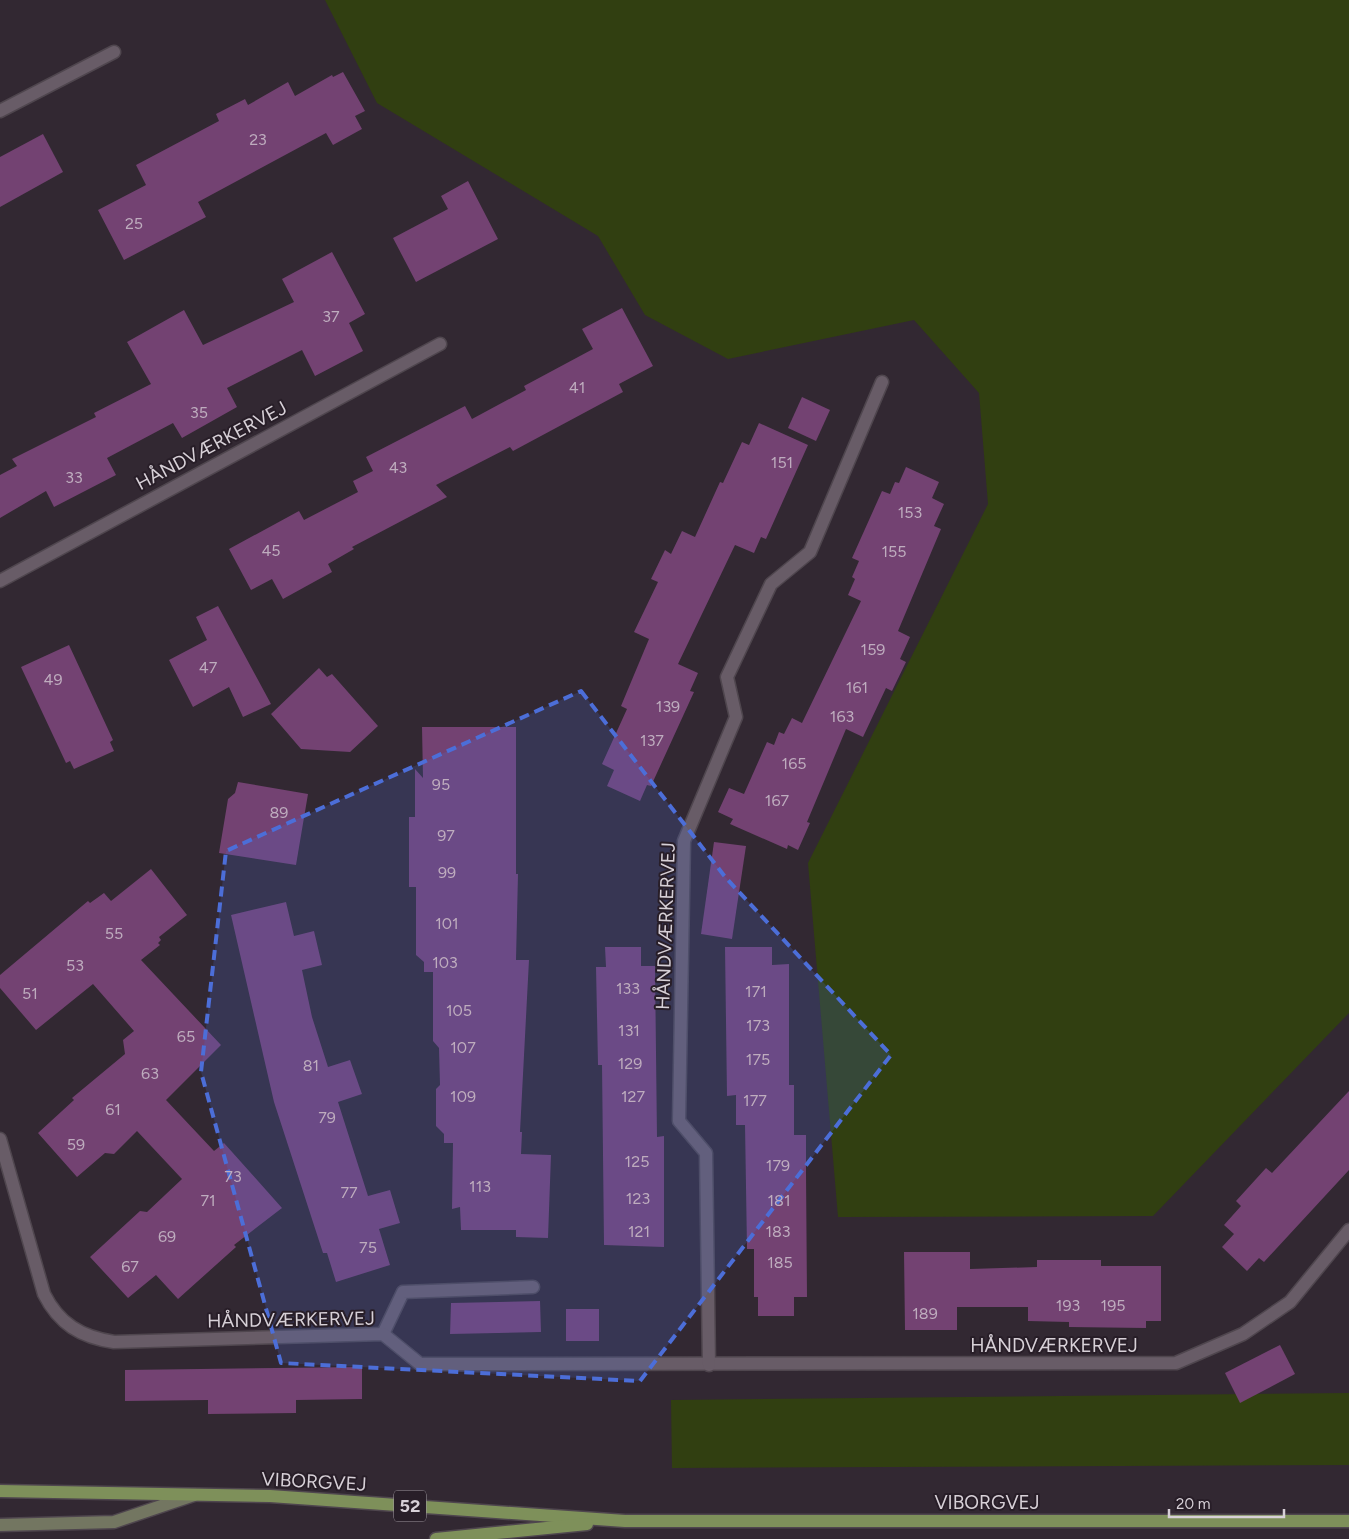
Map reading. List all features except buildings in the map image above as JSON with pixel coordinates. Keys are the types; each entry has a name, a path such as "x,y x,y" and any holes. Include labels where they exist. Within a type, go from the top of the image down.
{"main road":[{"name":"VIBORGVEJ","path":"0,1491 270,1496 625,1521 1349,1521"},
{"path":"0,1526 114,1522 194,1495"},
{"name":"VIBORGVEJ","path":"436,1539 625,1521"}],"street":[{"path":"0,111 114,52"},
{"name":"HÅNDVÆRKERVEJ","path":"0,581 440,344"},
{"name":"HÅNDVÆRKERVEJ","path":"709,1365 706,1153 679,1121 684,841 736,717 727,677 771,584 810,552 882,382"},
{"name":"HÅNDVÆRKERVEJ","path":"0,1139 44,1294 57,1316 74,1330 92,1338 114,1342 383,1334 420,1364 1176,1363 1243,1334 1290,1302 1349,1230"},
{"path":"383,1334 403,1292 533,1287"}],"highlighted area":[{"path":"581,691 726,878 891,1055 640,1381 281,1363 201,1072 226,851"}],"green space":[{"path":"325,0 1349,0 1349,1013 1153,1216 838,1217 808,863 988,504 979,393 914,320 728,359 645,315 598,236 377,103"},
{"path":"1349,1393 1349,1465 672,1468 671,1400"}]}
